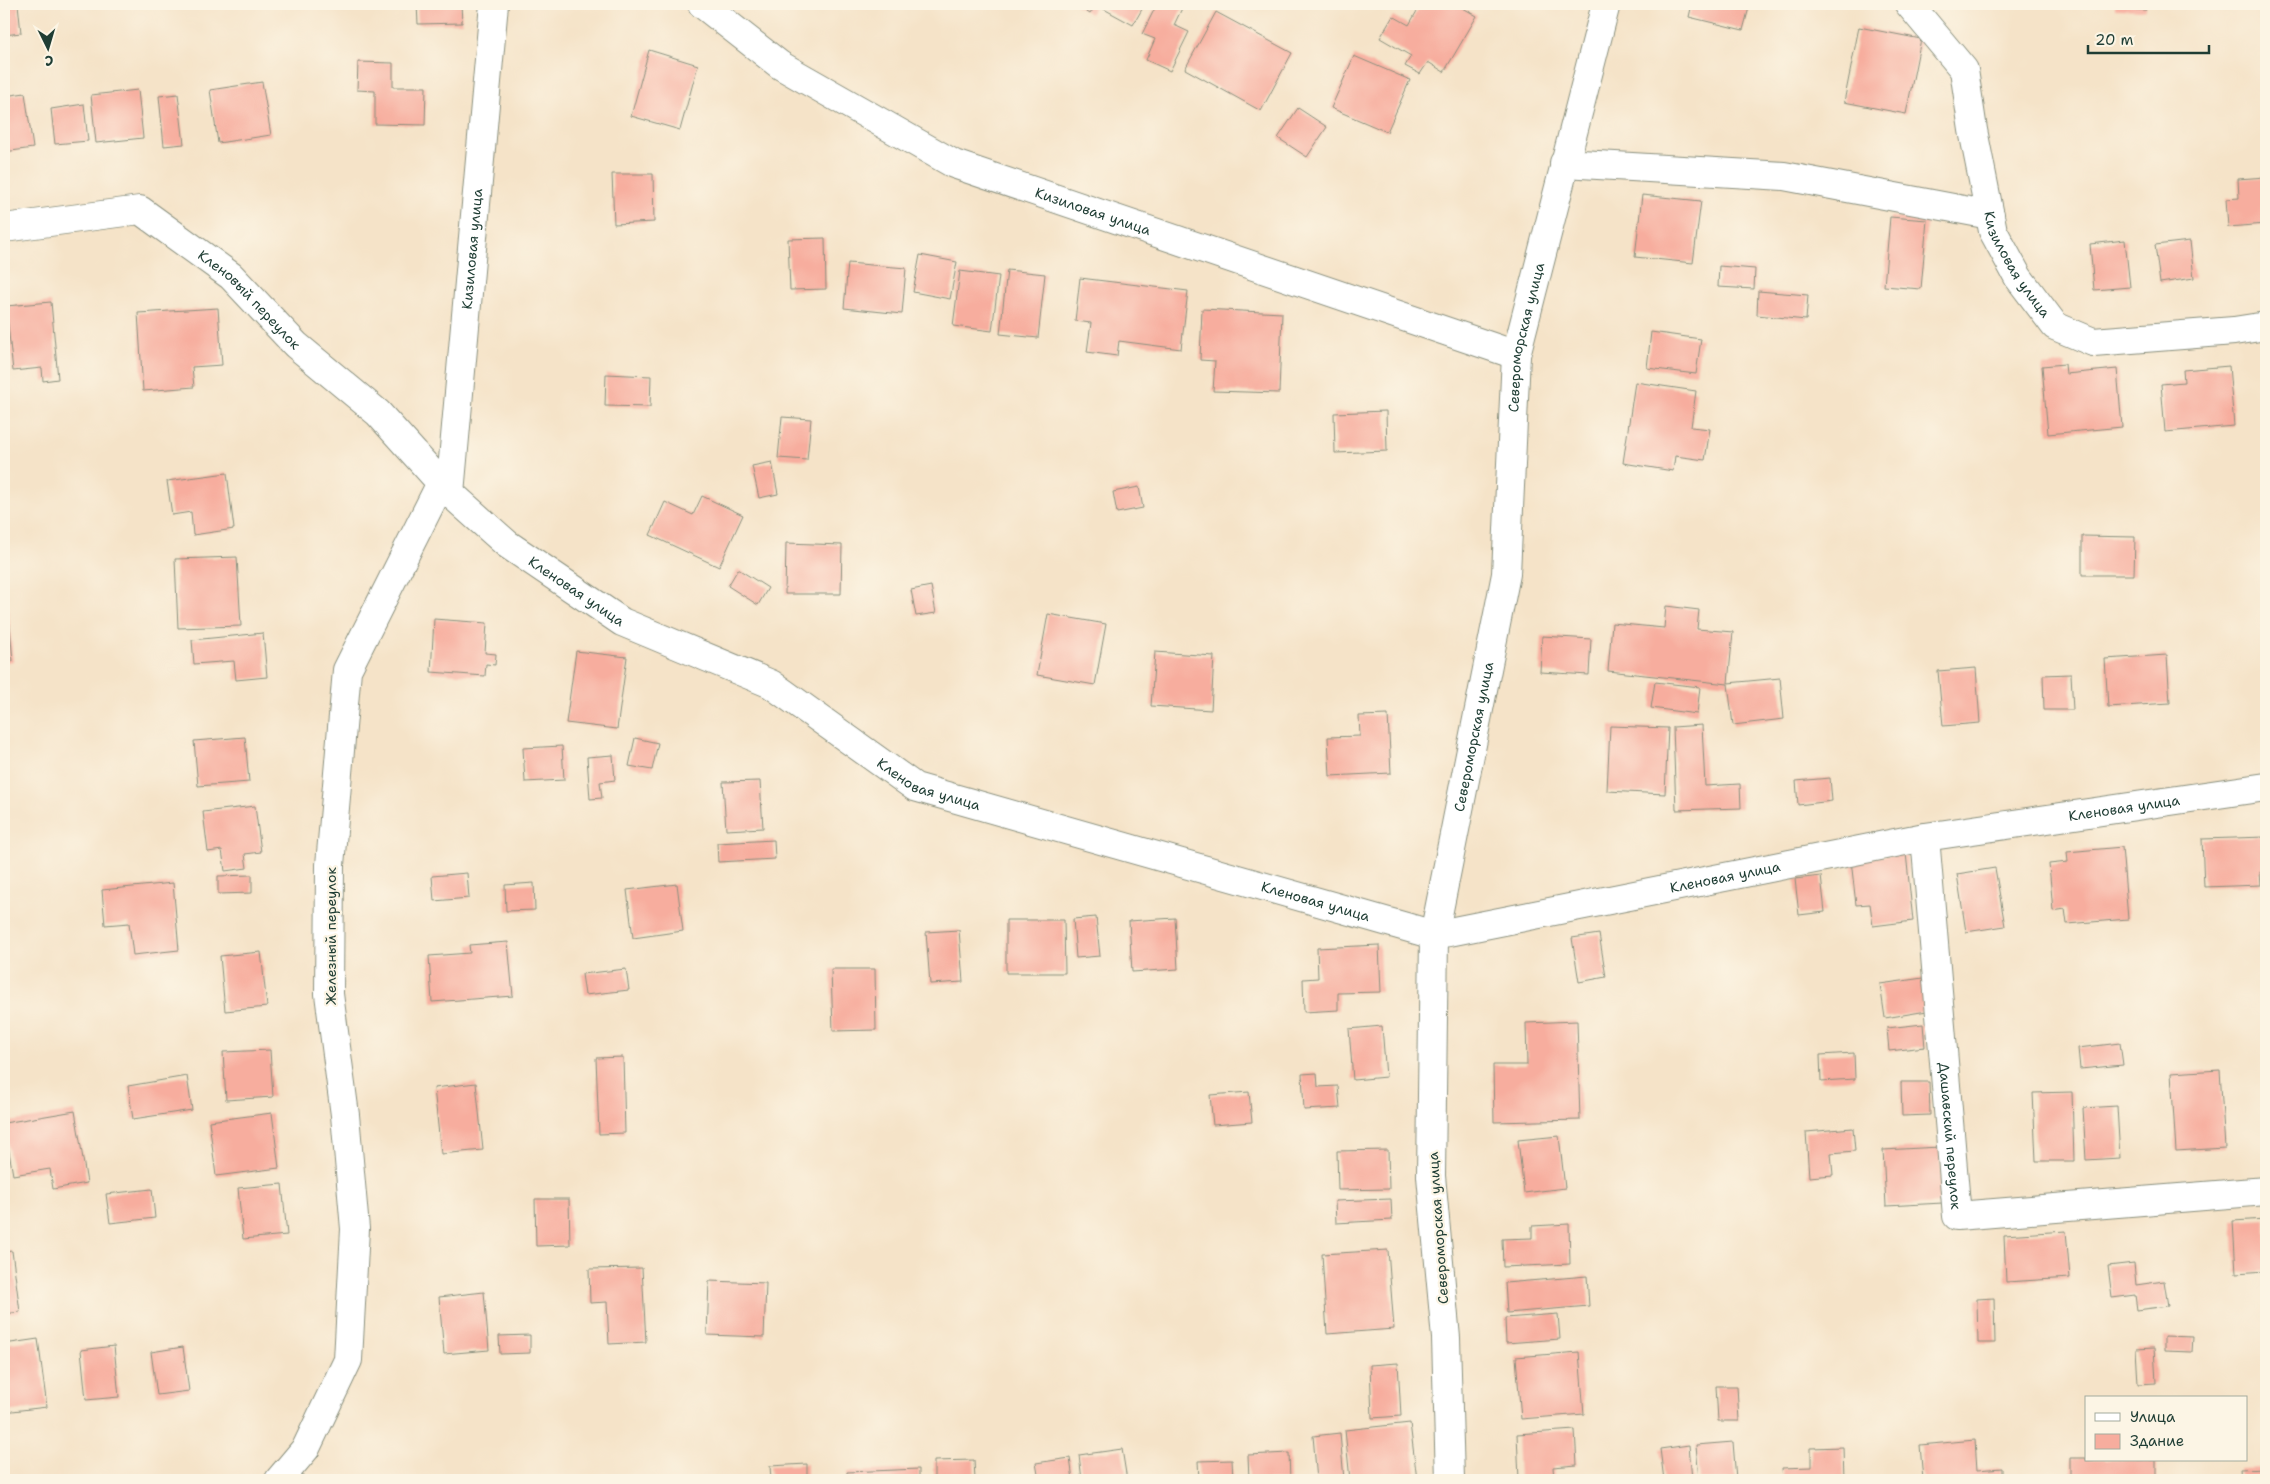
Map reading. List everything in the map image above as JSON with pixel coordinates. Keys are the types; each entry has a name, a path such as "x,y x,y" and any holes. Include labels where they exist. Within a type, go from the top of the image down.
{"street":[{"name":"Кизиловая улица","path":"446,488 494,4"},
{"name":"Кизиловая улица","path":"702,4 780,65 954,164 1516,355"},
{"name":"Североморская улица","path":"1450,1480 1446,1338 1432,1176 1434,935 1506,574 1516,355 1606,4"},
{"name":"Кизиловая улица","path":"1909,4 1964,70 1973,130 1993,231 2018,277 2055,326 2093,342 2234,331 2266,326"},
{"path":"1564,163 1784,176 1990,215"},
{"name":"Кленовый переулок","path":"4,228 140,210 231,276 296,345 378,413 446,488"},
{"name":"Кленовая улица","path":"446,488 507,544 622,622 771,684 916,787 1434,935 1925,837 2266,787"},
{"name":"Железный переулок","path":"279,1480 306,1448 348,1360 355,1230 345,1115 329,994 330,865 347,670 446,488"},
{"name":"Дашавский переулок","path":"1925,837 1957,1216 2266,1191"}],"building":[{"path":"4,4 18,4 21,33 4,35"},
{"path":"343,4 399,4 399,5 343,8"},
{"path":"417,4 461,4 462,23 418,24"},
{"path":"1075,4 1097,4 1090,14"},
{"path":"1104,4 1145,4 1133,25 1102,8"},
{"path":"1157,4 1184,4 1174,25 1189,32 1170,71 1146,60 1155,39 1142,34"},
{"path":"1421,4 1456,4 1477,16 1444,72 1428,62 1420,74 1405,66 1411,56 1380,38 1393,16 1409,25"},
{"path":"1692,4 1750,4 1743,30 1689,17"},
{"path":"2115,4 2146,4 2146,10 2115,9"},
{"path":"1216,12 1292,53 1261,111 1185,69"},
{"path":"1859,27 1921,39 1906,114 1844,102"},
{"path":"649,50 698,65 680,130 631,116"},
{"path":"1354,56 1410,80 1387,132 1331,108"},
{"path":"358,62 393,63 393,87 426,87 425,125 375,124 375,91 357,90"},
{"path":"262,82 271,135 218,143 210,90"},
{"path":"138,90 143,138 96,143 91,95"},
{"path":"25,93 33,148 4,152 4,96"},
{"path":"178,94 184,144 164,146 159,96"},
{"path":"84,104 88,141 55,144 51,109"},
{"path":"1298,108 1327,127 1307,157 1278,138"},
{"path":"612,174 653,174 654,222 614,224"},
{"path":"2266,177 2266,224 2228,227 2226,199 2239,198 2238,179"},
{"path":"1642,195 1701,201 1693,263 1635,257"},
{"path":"1890,217 1927,220 1921,289 1884,286"},
{"path":"825,238 826,289 790,290 788,239"},
{"path":"2125,240 2130,287 2094,290 2090,244"},
{"path":"2190,241 2194,278 2160,283 2155,245"},
{"path":"920,255 957,262 950,299 913,292"},
{"path":"848,263 906,268 902,314 844,308"},
{"path":"1719,266 1755,269 1754,289 1718,287"},
{"path":"1007,270 1045,274 1038,338 1000,334"},
{"path":"960,271 999,276 992,331 953,326"},
{"path":"1080,278 1188,291 1181,349 1119,341 1117,356 1087,352 1091,323 1075,321"},
{"path":"1758,291 1808,295 1806,320 1757,315"},
{"path":"51,302 58,379 43,381 42,368 13,371 6,306"},
{"path":"218,308 222,365 192,367 194,387 143,391 138,313"},
{"path":"1202,309 1282,313 1279,393 1213,391 1215,361 1200,360"},
{"path":"1651,332 1701,339 1696,374 1647,368"},
{"path":"2065,364 2066,374 2117,369 2122,427 2048,434 2042,366"},
{"path":"2229,366 2234,426 2165,432 2161,384 2184,382 2183,370"},
{"path":"606,374 651,376 650,407 605,406"},
{"path":"1635,382 1696,391 1691,427 1710,429 1705,460 1675,456 1673,471 1623,463"},
{"path":"1386,411 1387,451 1335,453 1334,413"},
{"path":"782,417 811,419 807,460 778,458"},
{"path":"772,462 778,494 759,498 752,466"},
{"path":"227,473 234,529 193,535 191,512 172,515 167,481"},
{"path":"1139,487 1143,508 1117,513 1113,492"},
{"path":"702,496 743,515 719,567 650,535 665,502 693,515"},
{"path":"2082,536 2135,537 2134,575 2082,575"},
{"path":"786,543 842,545 841,594 785,594"},
{"path":"237,557 241,626 178,628 175,559"},
{"path":"738,569 768,588 758,605 728,586"},
{"path":"931,586 936,613 916,616 911,590"},
{"path":"4,606 8,606 13,661 4,662"},
{"path":"1666,606 1699,610 1697,629 1733,632 1728,683 1780,678 1784,719 1733,725 1728,684 1608,671 1612,623 1664,628"},
{"path":"1048,614 1106,624 1095,685 1037,675"},
{"path":"434,619 487,623 485,653 496,654 495,665 486,664 485,676 431,672"},
{"path":"263,633 267,677 236,680 234,661 194,664 192,640"},
{"path":"1542,636 1591,639 1589,675 1540,672"},
{"path":"576,651 627,657 617,729 566,723"},
{"path":"1155,652 1214,656 1211,710 1151,706"},
{"path":"2167,655 2170,703 2108,707 2105,659"},
{"path":"1976,668 1980,723 1943,726 1938,671"},
{"path":"2071,674 2073,710 2044,710 2043,675"},
{"path":"1655,682 1700,687 1697,714 1651,708"},
{"path":"1388,715 1391,773 1330,776 1328,737 1360,736 1359,716"},
{"path":"1702,725 1705,786 1740,784 1741,808 1676,810 1673,727"},
{"path":"1610,726 1668,728 1665,794 1607,791"},
{"path":"245,737 249,782 198,786 194,741"},
{"path":"635,738 658,743 652,770 629,766"},
{"path":"562,746 564,780 525,782 523,748"},
{"path":"613,755 615,780 600,782 602,798 590,799 587,757"},
{"path":"1830,778 1832,801 1798,805 1796,781"},
{"path":"760,781 763,828 726,830 723,782"},
{"path":"255,806 261,852 245,854 247,868 225,871 222,850 208,852 203,812"},
{"path":"2266,837 2266,872 2260,872 2261,885 2204,887 2202,839"},
{"path":"774,840 775,859 718,862 717,843"},
{"path":"2122,847 2128,919 2067,924 2065,909 2053,911 2049,864 2068,862 2067,852"},
{"path":"1906,853 1913,921 1873,926 1870,904 1856,905 1851,860"},
{"path":"1995,868 2005,926 1966,932 1957,874"},
{"path":"467,873 469,898 434,901 432,876"},
{"path":"252,875 252,893 218,894 218,876"},
{"path":"1821,876 1825,912 1799,915 1795,879"},
{"path":"173,883 179,950 133,955 129,923 105,925 102,890"},
{"path":"534,883 535,910 506,911 505,885"},
{"path":"677,884 683,931 633,938 627,890"},
{"path":"1096,917 1100,956 1076,958 1073,919"},
{"path":"1175,918 1178,969 1132,972 1129,921"},
{"path":"1006,920 1064,920 1065,973 1006,973"},
{"path":"959,930 963,982 930,984 926,932"},
{"path":"1599,934 1606,977 1579,982 1572,938"},
{"path":"508,942 513,996 432,1002 429,956 470,953 469,945"},
{"path":"1379,945 1381,992 1338,993 1338,1010 1304,1012 1303,979 1318,978 1317,948"},
{"path":"261,952 267,1007 225,1011 220,956"},
{"path":"626,969 629,990 585,995 582,974"},
{"path":"831,969 875,969 876,1030 833,1031"},
{"path":"1923,978 1927,1011 1885,1018 1880,984"},
{"path":"1577,1021 1580,1120 1494,1122 1493,1065 1527,1065 1526,1023"},
{"path":"1923,1024 1925,1047 1889,1051 1887,1028"},
{"path":"1382,1026 1386,1077 1353,1080 1349,1029"},
{"path":"2120,1043 2123,1065 2080,1069 2078,1048"},
{"path":"270,1050 273,1097 226,1100 223,1052"},
{"path":"1854,1053 1855,1079 1821,1081 1820,1055"},
{"path":"623,1057 625,1133 599,1134 596,1058"},
{"path":"2220,1070 2225,1148 2176,1151 2171,1073"},
{"path":"1317,1073 1318,1087 1338,1086 1340,1108 1304,1110 1302,1074"},
{"path":"187,1076 192,1110 133,1119 128,1086"},
{"path":"1901,1082 1929,1082 1930,1115 1902,1116"},
{"path":"476,1083 483,1150 441,1154 434,1088"},
{"path":"1249,1092 1252,1122 1213,1125 1210,1095"},
{"path":"2072,1092 2074,1161 2036,1161 2033,1093"},
{"path":"2117,1106 2120,1158 2086,1160 2083,1108"},
{"path":"75,1111 87,1183 53,1189 50,1169 13,1175 4,1123"},
{"path":"272,1113 279,1168 216,1176 209,1121"},
{"path":"1853,1128 1855,1151 1831,1153 1833,1175 1809,1177 1806,1132"},
{"path":"1559,1136 1565,1188 1524,1193 1518,1140"},
{"path":"1940,1147 1943,1203 1886,1206 1883,1150"},
{"path":"1388,1150 1389,1189 1338,1190 1337,1151"},
{"path":"282,1184 287,1235 243,1239 238,1188"},
{"path":"152,1189 155,1218 110,1223 106,1194"},
{"path":"535,1199 569,1199 570,1245 536,1246"},
{"path":"1391,1199 1392,1220 1336,1223 1335,1201"},
{"path":"2266,1219 2266,1271 2236,1273 2233,1221"},
{"path":"1569,1224 1570,1264 1503,1267 1502,1239 1532,1238 1532,1226"},
{"path":"2066,1231 2070,1278 2006,1282 2004,1235"},
{"path":"1388,1250 1394,1329 1327,1334 1322,1254"},
{"path":"12,1251 20,1312 4,1314 4,1252"},
{"path":"2134,1263 2136,1285 2164,1281 2168,1306 2137,1310 2135,1295 2112,1298 2108,1266"},
{"path":"642,1268 646,1342 609,1344 607,1302 590,1303 589,1269"},
{"path":"1587,1276 1589,1306 1507,1313 1505,1283"},
{"path":"709,1281 766,1283 764,1337 707,1335"},
{"path":"484,1292 489,1350 444,1354 439,1297"},
{"path":"1994,1298 1995,1343 1978,1343 1977,1299"},
{"path":"1558,1314 1560,1339 1506,1343 1505,1318"},
{"path":"530,1335 530,1353 500,1354 499,1336"},
{"path":"2164,1336 2193,1337 2192,1352 2164,1351"},
{"path":"38,1339 47,1407 4,1412 4,1344"},
{"path":"114,1346 119,1397 86,1400 81,1350"},
{"path":"183,1347 189,1391 157,1395 151,1352"},
{"path":"2154,1348 2156,1383 2138,1384 2136,1349"},
{"path":"1579,1352 1584,1414 1521,1419 1516,1357"},
{"path":"1398,1363 1401,1416 1372,1418 1370,1365"},
{"path":"1716,1386 1737,1386 1739,1421 1718,1421"},
{"path":"1410,1423 1417,1480 1350,1480 1345,1430"},
{"path":"1575,1430 1577,1465 1553,1467 1554,1480 1519,1480 1517,1434"},
{"path":"1340,1433 1344,1480 1317,1480 1313,1436"},
{"path":"1975,1440 1977,1470 2002,1468 2002,1480 1923,1480 1920,1445"},
{"path":"1733,1442 1736,1480 1699,1480 1696,1445"},
{"path":"1689,1445 1692,1480 1664,1480 1660,1449"},
{"path":"1843,1447 1844,1480 1783,1480 1782,1468 1811,1467 1811,1448"},
{"path":"1122,1449 1127,1480 1082,1480 1079,1455"},
{"path":"1289,1453 1290,1480 1249,1480 1248,1455"},
{"path":"1070,1458 1073,1480 1039,1480 1036,1463"},
{"path":"2070,1458 2085,1458 2085,1462 2156,1462 2156,1480 2070,1480"},
{"path":"974,1460 975,1480 934,1480 934,1461"},
{"path":"1232,1460 1233,1480 1199,1480 1198,1461"},
{"path":"807,1464 807,1480 771,1480 770,1466"},
{"path":"2266,1468 2266,1480 2241,1480 2240,1469"},
{"path":"919,1469 919,1480 847,1480 847,1472"}]}
